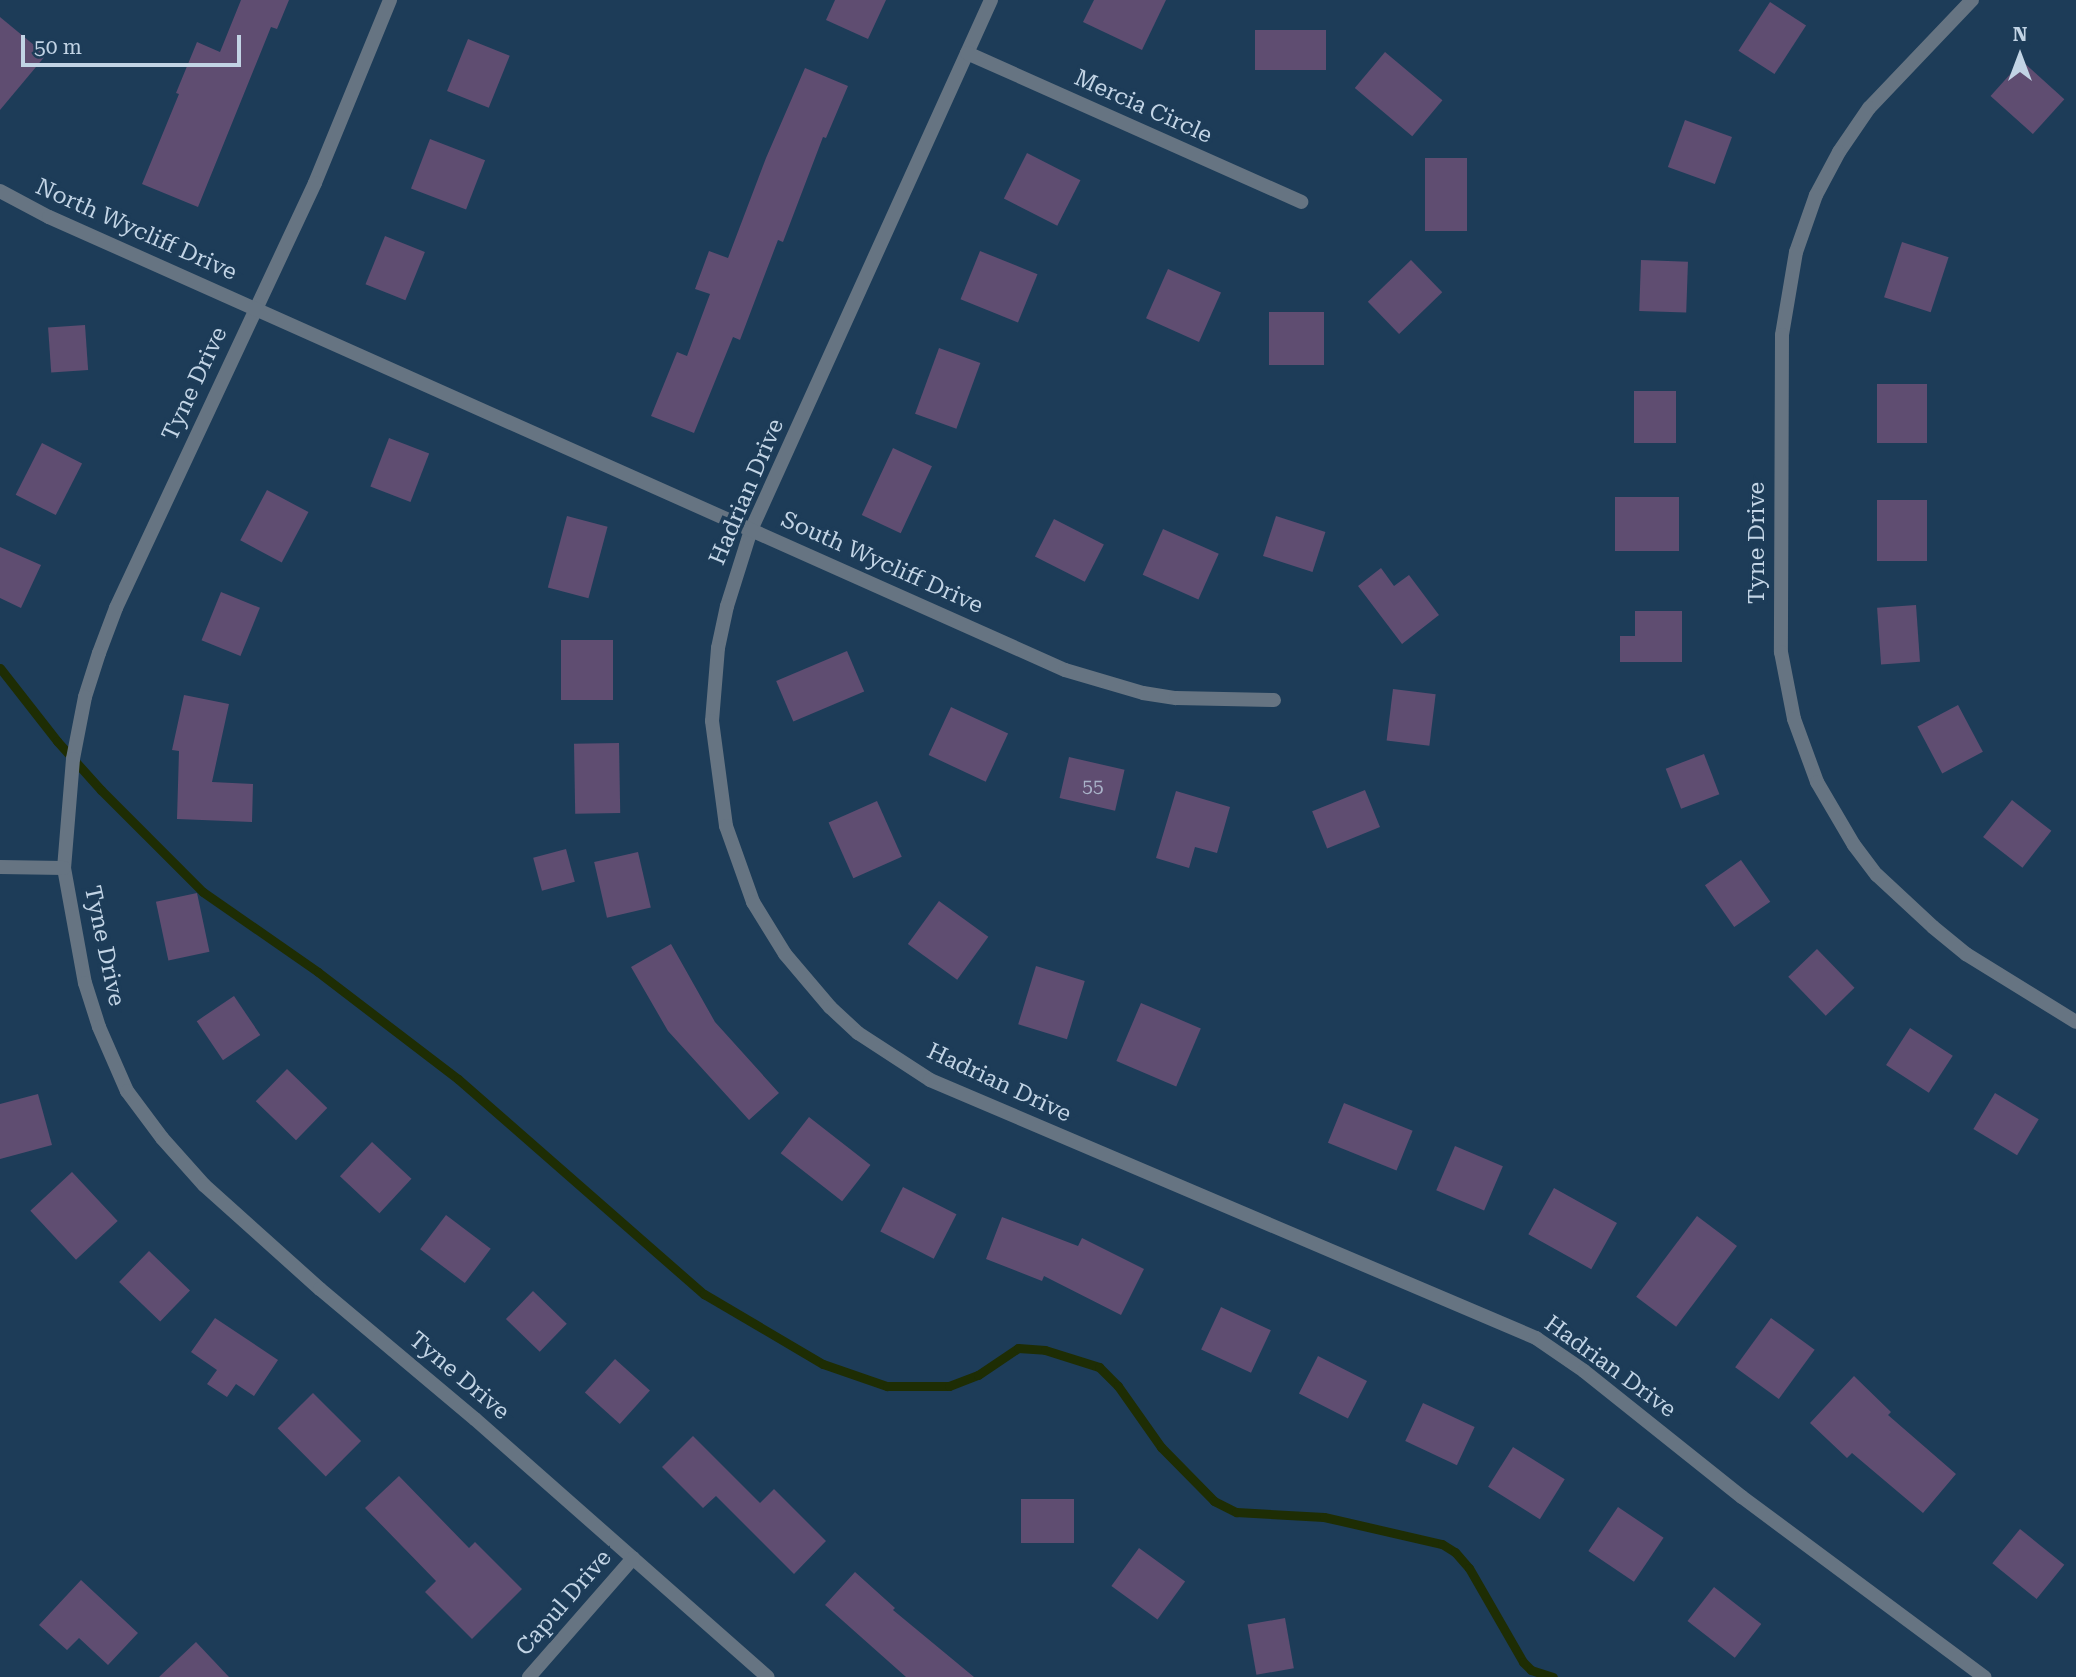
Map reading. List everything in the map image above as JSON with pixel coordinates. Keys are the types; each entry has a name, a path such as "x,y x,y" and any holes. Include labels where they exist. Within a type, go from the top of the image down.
{"street":[{"name":"Tyne Drive","path":"390,0 315,183 116,608 85,697 73,759 64,868 85,983 99,1027 127,1091 162,1139 204,1185 320,1289 475,1419 768,1677"},
{"name":"Hadrian Drive","path":"991,0 751,530 727,606 717,659 712,721 720,791 734,852 752,902 785,954 830,1007 859,1032 930,1080 1536,1338 1584,1371 1742,1497 1984,1677"},
{"name":"Tyne Drive","path":"1972,0 1899,74 1861,119 1815,195 1796,253 1781,346 1781,652 1791,709 1817,782 1854,845 1877,875 1933,928 1966,954 2076,1022"},
{"name":"Mercia Circle","path":"967,53 1301,202"},
{"name":"North Wycliff Drive","path":"0,191 49,217 255,308"},
{"name":"South Wycliff Drive","path":"255,308 1065,670 1106,684 1177,698 1275,700"},
{"path":"0,867 64,868"},
{"name":"Capul Drive","path":"530,1677 634,1558"}],"building":[{"path":"241,0 289,0 277,29 271,27 198,207 142,184 197,42 220,52"},
{"path":"835,0 886,0 868,39 826,20"},
{"path":"1094,0 1166,0 1142,50 1083,22"},
{"path":"1770,2 1806,25 1774,74 1738,51"},
{"path":"0,17 46,55 0,110"},
{"path":"1255,30 1326,30 1326,70 1255,70"},
{"path":"468,39 510,56 489,108 447,91"},
{"path":"1385,52 1442,100 1412,136 1355,88"},
{"path":"2022,61 2064,99 2033,134 1991,96"},
{"path":"805,68 848,86 826,138 823,137 783,242 778,240 740,340 733,337 694,433 651,416 677,352 687,356 710,294 695,289 709,251 728,258 766,158"},
{"path":"1685,120 1732,137 1715,184 1668,167"},
{"path":"430,139 485,160 466,210 411,188"},
{"path":"1027,153 1080,180 1057,226 1004,198"},
{"path":"1425,158 1467,158 1467,231 1425,231"},
{"path":"385,236 425,252 405,300 366,284"},
{"path":"1902,242 1949,257 1931,312 1884,297"},
{"path":"980,251 1037,274 1018,322 961,299"},
{"path":"1411,260 1442,292 1399,334 1368,302"},
{"path":"1641,260 1688,262 1686,313 1639,311"},
{"path":"1168,269 1221,293 1199,342 1146,318"},
{"path":"1269,312 1324,312 1324,365 1269,365"},
{"path":"85,325 88,370 51,372 48,328"},
{"path":"939,348 980,363 956,429 915,414"},
{"path":"1877,384 1927,384 1927,443 1877,443"},
{"path":"1634,391 1676,391 1676,443 1634,443"},
{"path":"389,438 429,453 411,502 370,487"},
{"path":"42,443 82,463 56,515 16,495"},
{"path":"893,448 932,466 901,533 862,515"},
{"path":"267,490 308,512 282,562 240,540"},
{"path":"1615,497 1679,497 1679,551 1615,551"},
{"path":"1877,500 1927,500 1927,561 1877,561"},
{"path":"567,516 608,527 588,598 548,587"},
{"path":"1276,516 1325,532 1312,572 1263,556"},
{"path":"1054,519 1104,544 1085,582 1035,556"},
{"path":"1163,529 1219,554 1198,599 1143,575"},
{"path":"0,547 41,565 21,608 0,598"},
{"path":"1381,568 1394,586 1409,575 1439,615 1402,644 1358,586"},
{"path":"221,592 260,608 240,656 202,640"},
{"path":"1916,605 1920,662 1881,665 1877,608"},
{"path":"1635,611 1682,611 1682,662 1620,662 1620,636 1635,636"},
{"path":"561,640 613,640 613,700 561,700"},
{"path":"847,651 864,692 793,722 776,681"},
{"path":"1393,689 1436,694 1429,746 1387,741"},
{"path":"184,695 229,704 212,782 253,784 252,822 177,819 179,751 172,750"},
{"path":"1958,705 1983,752 1942,773 1917,727"},
{"path":"951,707 1008,734 986,782 929,755"},
{"path":"619,743 620,813 575,814 574,744"},
{"path":"1704,754 1719,794 1681,809 1666,769"},
{"path":"1069,757 1125,770 1115,811 1060,798"},
{"path":"1365,790 1380,827 1327,848 1312,811"},
{"path":"1176,791 1230,807 1217,853 1195,847 1189,868 1156,858"},
{"path":"2012,800 2051,831 2022,868 1983,837"},
{"path":"877,801 902,857 853,878 829,823"},
{"path":"566,849 575,882 542,891 533,858"},
{"path":"638,852 651,908 607,918 594,862"},
{"path":"1741,860 1770,902 1734,927 1705,885"},
{"path":"197,893 209,952 168,960 156,902"},
{"path":"939,901 988,937 957,980 908,944"},
{"path":"671,944 715,1022 779,1093 749,1120 668,1031 631,967"},
{"path":"1817,949 1855,988 1826,1016 1788,977"},
{"path":"1036,966 1085,981 1067,1039 1018,1024"},
{"path":"234,996 260,1035 223,1060 197,1021"},
{"path":"1141,1003 1201,1028 1176,1086 1116,1061"},
{"path":"1910,1028 1953,1056 1929,1093 1886,1065"},
{"path":"287,1069 327,1108 296,1140 256,1101"},
{"path":"1995,1093 2039,1119 2017,1155 1973,1129"},
{"path":"38,1094 52,1145 0,1159 0,1104"},
{"path":"1344,1103 1413,1131 1397,1171 1328,1143"},
{"path":"809,1117 870,1165 842,1201 781,1153"},
{"path":"372,1142 411,1179 379,1213 340,1176"},
{"path":"1455,1146 1503,1166 1484,1211 1436,1190"},
{"path":"72,1172 118,1221 76,1260 30,1211"},
{"path":"903,1187 956,1214 934,1259 880,1232"},
{"path":"1554,1188 1617,1223 1591,1269 1528,1234"},
{"path":"446,1215 491,1249 465,1283 420,1249"},
{"path":"1697,1216 1737,1246 1676,1327 1636,1297"},
{"path":"1002,1217 1078,1246 1082,1238 1144,1269 1121,1315 1044,1276 1042,1281 986,1259"},
{"path":"149,1251 190,1291 160,1322 119,1282"},
{"path":"533,1291 567,1324 540,1352 506,1319"},
{"path":"1221,1307 1271,1330 1251,1373 1201,1350"},
{"path":"215,1318 278,1360 254,1396 236,1384 227,1397 207,1384 217,1370 191,1352"},
{"path":"1771,1318 1815,1350 1779,1399 1735,1367"},
{"path":"1318,1356 1367,1381 1348,1418 1299,1393"},
{"path":"615,1359 650,1390 620,1424 585,1392"},
{"path":"1854,1376 1891,1412 1888,1415 1956,1474 1923,1513 1852,1453 1847,1458 1810,1423"},
{"path":"313,1393 361,1441 326,1476 278,1428"},
{"path":"1423,1403 1475,1427 1457,1465 1405,1441"},
{"path":"693,1436 760,1503 774,1489 826,1541 794,1574 716,1496 703,1508 662,1467"},
{"path":"1513,1447 1565,1479 1540,1519 1488,1487"},
{"path":"399,1476 469,1548 475,1542 522,1589 472,1639 425,1592 436,1581 365,1508"},
{"path":"1021,1499 1074,1499 1074,1543 1021,1543"},
{"path":"1618,1507 1664,1538 1634,1582 1588,1551"},
{"path":"2020,1529 2064,1565 2037,1599 1992,1563"},
{"path":"1139,1548 1185,1582 1157,1620 1111,1586"},
{"path":"855,1572 895,1608 893,1610 974,1677 906,1677 825,1605"},
{"path":"81,1580 138,1633 108,1665 79,1638 67,1650 39,1625"},
{"path":"1714,1587 1761,1624 1735,1658 1688,1621"},
{"path":"1285,1618 1294,1668 1256,1675 1248,1625"},
{"path":"196,1642 229,1677 159,1677"}],"waterway":[{"path":"0,668 57,741 101,790 203,892 318,972 458,1079 704,1294 823,1364 887,1386 949,1386 978,1375 1018,1348 1045,1350 1099,1367 1118,1386 1161,1447 1214,1501 1236,1512 1324,1517 1442,1544 1455,1552 1469,1568 1523,1662 1531,1670 1553,1677"}]}
